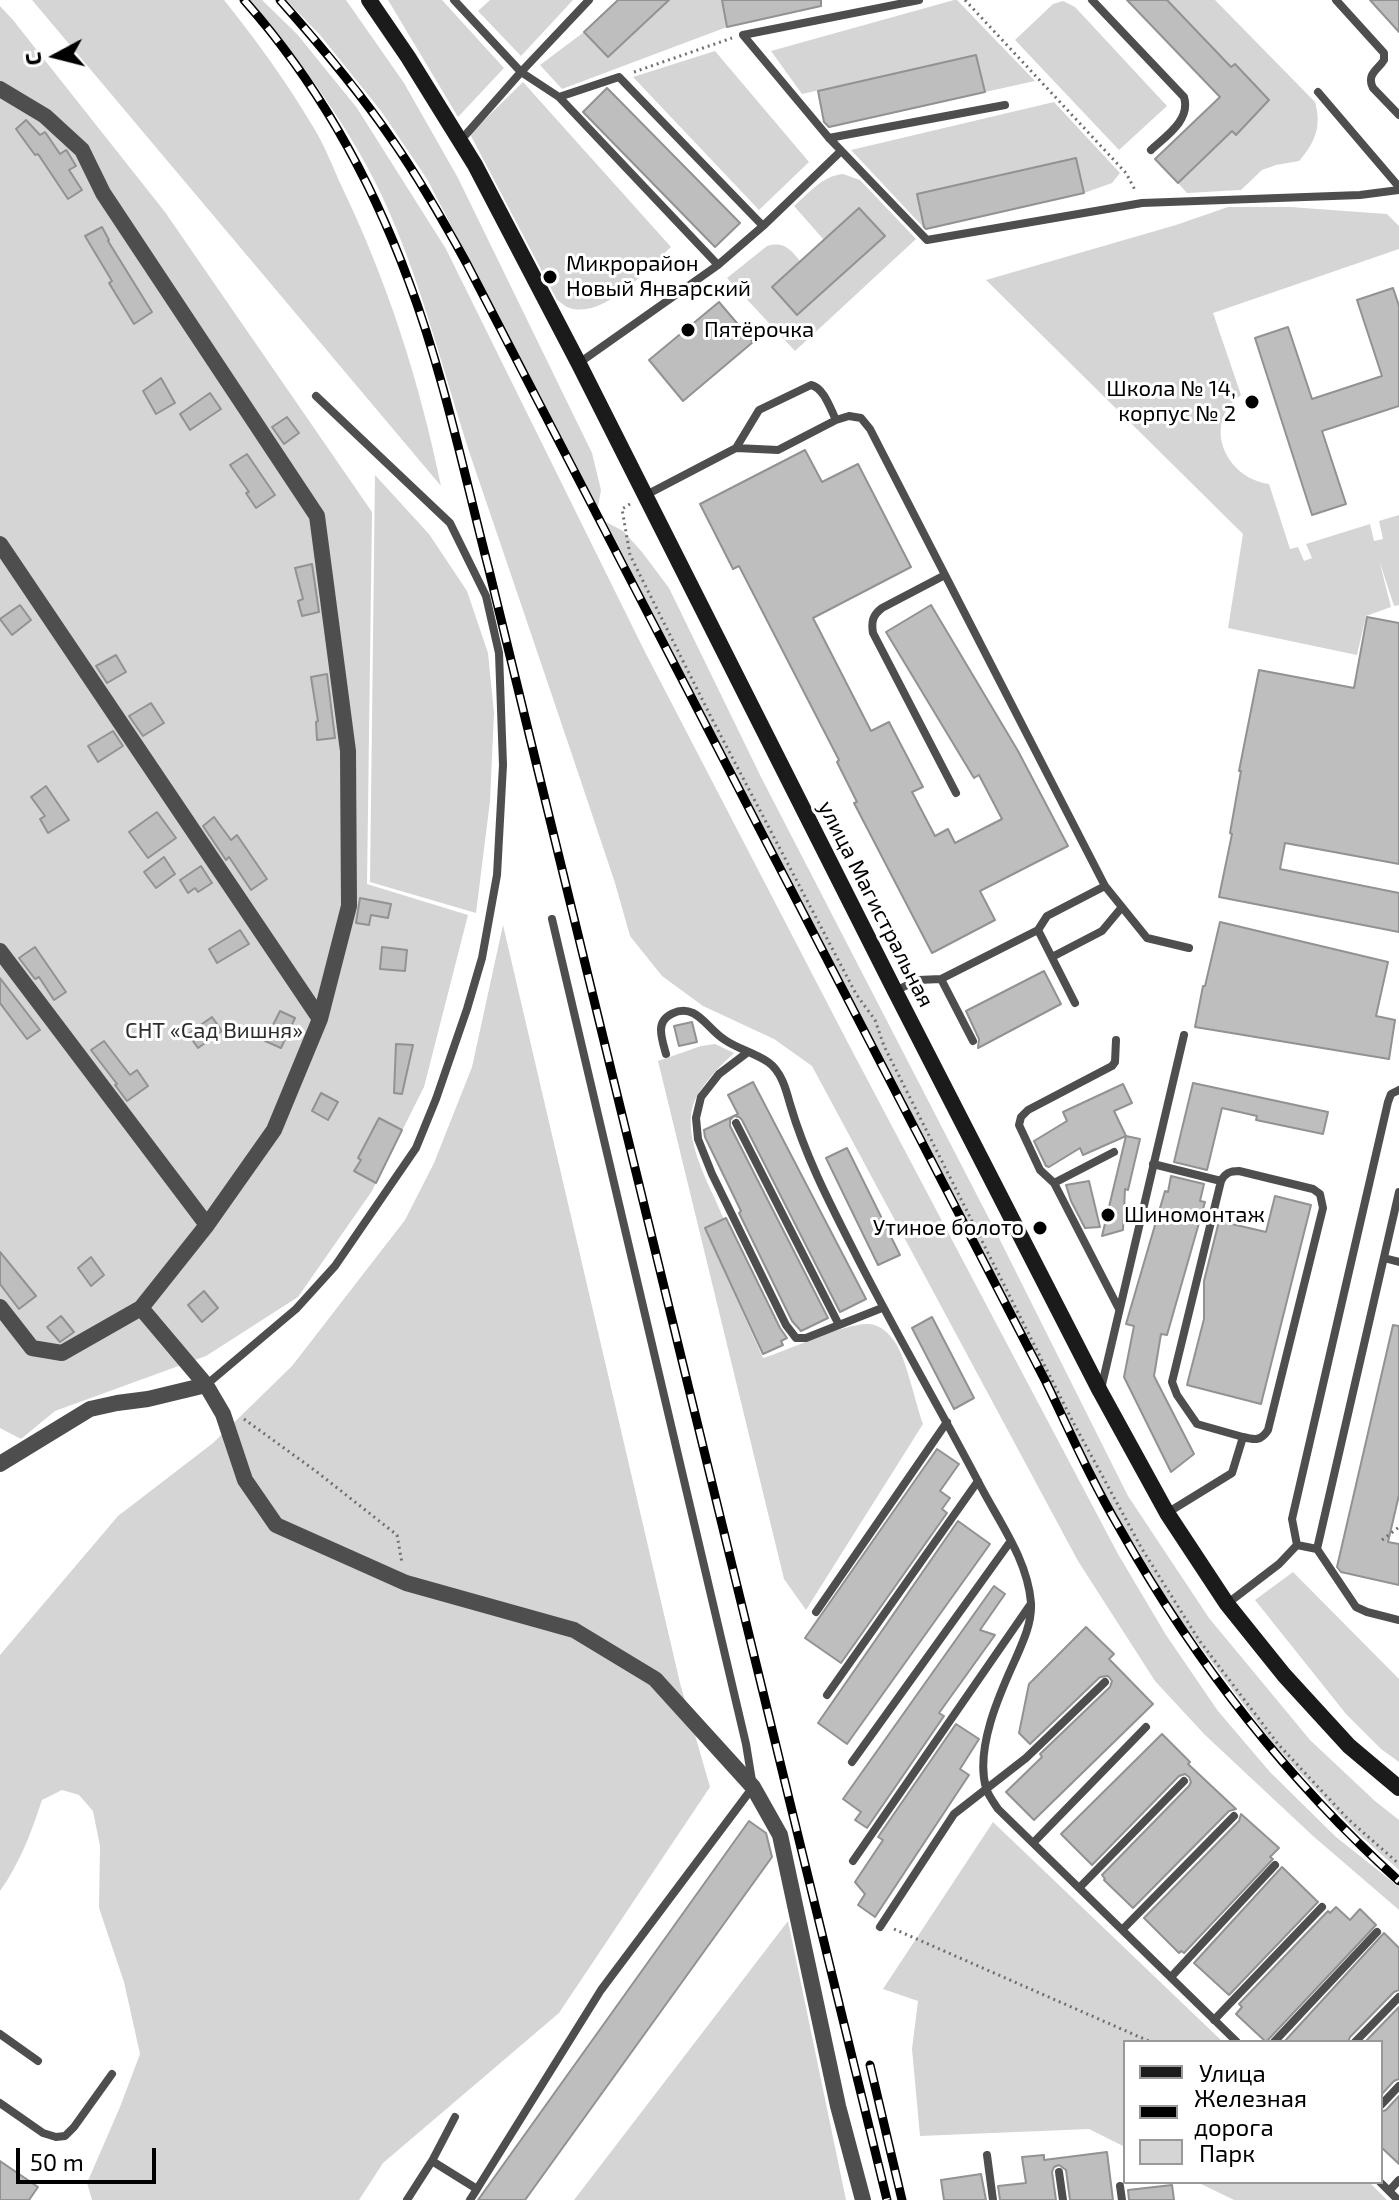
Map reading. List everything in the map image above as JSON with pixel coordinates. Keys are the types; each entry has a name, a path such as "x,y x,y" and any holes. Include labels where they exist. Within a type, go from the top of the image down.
{"main road":[{"name":"улица Магистральная","path":"369,0 461,140 579,364 1100,1391 1167,1513 1227,1604 1284,1675 1349,1746 1399,1788"}],"street":[{"path":"0,89 45,116 82,150 103,193 317,516 348,751 349,844 349,906 320,1019 274,1130 207,1225 141,1308 62,1353 32,1348 0,1307"},
{"path":"0,544 320,1019"},
{"path":"0,951 207,1225"},
{"path":"141,1308 206,1385 223,1414 245,1480 276,1525 406,1583 574,1630 655,1679 753,1787 780,1835 838,2106 863,2200"},
{"path":"0,1464 90,1409 206,1385"}],"lane":[{"path":"454,0 521,72 559,97 718,265"},
{"path":"461,140 589,0"},
{"path":"919,0 743,35 829,138 927,240 1142,203 1360,195 1399,189"},
{"path":"1092,0 1184,97 1183,118 1151,150"},
{"path":"1336,0 1384,53 1384,60 1370,77 1370,82 1399,115"},
{"path":"559,97 619,77 763,226"},
{"path":"1318,92 1399,189"},
{"path":"829,138 1005,105"},
{"path":"579,364 718,265 841,151"},
{"path":"736,448 759,410 811,385 822,393 836,420"},
{"path":"206,1385 296,1309 335,1266 416,1148 467,1009 482,958 497,875 503,765 499,653 486,596 450,523 316,396"},
{"path":"645,495 736,448 778,450 836,420 849,416 861,418 870,429 1105,886 1147,938 1189,948"},
{"path":"945,575 882,608 874,614 871,623 873,633 956,793"},
{"path":"895,991 918,980 941,979 1038,930 1047,916 1105,886"},
{"path":"1052,957 1102,931 1122,907"},
{"path":"470,2200 601,1990 753,1787 746,1744 552,919"},
{"path":"1038,930 1075,1003"},
{"path":"941,979 973,1041"},
{"path":"666,1054 662,1025 670,1015 685,1011 697,1015 717,1035 766,1060 778,1073 810,1163 882,1308 1021,1562 1031,1604 1027,1633 989,1729 984,1757 986,1789 998,1809 1235,2040"},
{"path":"1100,1391 1184,1035"},
{"path":"1116,1040 1112,1066 1028,1110 1021,1117 1019,1125 1040,1170 1054,1183 1119,1310"},
{"path":"748,1052 719,1074 701,1097 696,1118 698,1139 789,1332 796,1338 806,1338 882,1308"},
{"path":"1297,1545 1292,1519 1388,1102 1391,1094 1399,1090"},
{"path":"736,1123 839,1325"},
{"path":"1054,1183 1114,1152"},
{"path":"1153,1164 1221,1181"},
{"path":"1231,1171 1313,1189 1323,1201 1268,1430 1259,1439 1243,1437 1197,1424 1172,1382 1221,1181 1231,1171"},
{"path":"1399,1192 1317,1549 1356,1607 1399,1620"},
{"path":"1384,1258 1399,1262"},
{"path":"816,1612 947,1422"},
{"path":"1167,1513 1232,1473 1243,1437"},
{"path":"827,1695 978,1481"},
{"path":"852,1762 1010,1542"},
{"path":"1297,1545 1317,1549"},
{"path":"1227,1604 1279,1564 1297,1545"},
{"path":"853,1861 1031,1604"},
{"path":"880,1927 954,1814 1026,1758 1105,1682"},
{"path":"1033,1843 1146,1727"},
{"path":"1079,1888 1184,1781"},
{"path":"1122,1930 1234,1816"},
{"path":"1171,1977 1275,1865"},
{"path":"1214,2020 1322,1907"},
{"path":"1276,2040 1377,1932"},
{"path":"1357,2040 1399,1997"},
{"path":"0,2034 38,2061"},
{"path":"0,2103 43,2133 65,2136 112,2074"},
{"path":"1383,2103 1399,2086"},
{"path":"407,2200 455,2117"},
{"path":"987,2155 993,2200"},
{"path":"432,2161 477,2189"},
{"path":"1059,2172 1063,2200"},
{"path":"1389,2191 1399,2180"},
{"path":"1382,2184 1398,2200"},
{"path":"1120,2186 1122,2200"}],"path":[{"path":"965,0 1126,173 1142,203"},
{"path":"619,77 743,35"},
{"path":"645,495 622,509 630,555 856,994 875,1020 884,1046 1073,1422 1128,1524 1199,1640 1278,1744 1348,1819 1399,1864"},
{"path":"223,1414 247,1420 397,1535 406,1583"},
{"path":"1382,1540 1399,1527"},
{"path":"891,1927 1146,2040"}],"green space":[{"path":"32,0 224,0 270,61 312,125 358,221 400,332 423,409 441,486"},
{"path":"248,0 262,0 297,34 357,108 446,249 644,650 848,1043 1118,1554 1166,1635 1218,1711 1270,1772 1336,1837 1399,1887 1399,1910 1313,1836 1205,1735 1155,1681 1078,1561 812,1066 774,1039 703,1006 662,976 630,936 396,228 350,136 291,52"},
{"path":"286,0 346,0 404,83 458,178 592,453 601,490 598,507 427,179 381,111 320,35"},
{"path":"388,0 442,0 504,68 458,117"},
{"path":"490,0 573,0 521,56 478,11"},
{"path":"669,0 722,0 727,27 562,89 540,65 584,32 608,57"},
{"path":"954,0 1035,81 985,92 976,55 802,94 771,51"},
{"path":"1167,0 1215,0 1315,102 1318,119 1316,134 1299,161 1262,170 1241,190 1187,193 1178,183 1232,131 1236,135 1269,100 1235,64 1231,67"},
{"path":"1063,1 1075,7 1167,106 1119,150 1015,40 1053,4"},
{"name":"СНТ «Сад Вишня»","path":"0,6 165,212 372,512 367,884 468,915 424,1087 372,1191 298,1297 206,1356 55,1411 21,1439 0,1428"},
{"path":"715,51 809,162 759,210 633,77"},
{"path":"523,82 671,247 624,290 595,307 581,310 567,307 557,300 470,134"},
{"path":"1054,102 1120,173 1112,183 1084,193 1076,159 917,195 925,229 851,150"},
{"path":"843,174 860,180 916,239 795,351 727,278 767,246 786,247 800,261 772,287 797,315 884,236 859,208 824,240 794,206 822,182"},
{"path":"1228,207 1290,207 1387,214 1399,226 1399,249 1213,313 1241,395 1222,420 1224,448 1240,472 1269,484 1290,549 1298,547 1304,561 1312,558 1306,544 1370,524 1374,541 1383,539 1379,521 1399,515 1399,605 1394,606 1379,560 1391,607 1366,616 1357,655 1228,628 1243,534 986,280"},
{"path":"375,475 429,534 467,591 488,653 494,713 490,801 476,913 370,882"},
{"path":"606,522 623,531 669,588 761,777 997,1234 1128,1496 1209,1618 1310,1740 1399,1820 1399,1870 1356,1832 1274,1745 1178,1617 1104,1494"},
{"path":"503,925 680,1683 710,1787 559,2013 383,2163 359,2200 92,2200 87,2183 140,2054 124,1982 99,1908 100,1846 93,1811 79,1795 62,1790 42,1800 24,1847 0,1891 0,1655 118,1516 213,1443 292,1366 405,1220 434,1163 472,1067"},
{"path":"715,1044 734,1053 697,1096 691,1126 704,1175 724,1219 705,1229 763,1358 847,1327 878,1326 890,1335 898,1347 923,1424 806,1610 784,1579 658,1061"},
{"path":"1293,1572 1399,1679 1399,1762 1381,1749 1346,1714 1255,1600"},
{"path":"993,1822 1221,2040 1123,2040 1123,2146 1089,2129 920,2136 912,2049 918,2001 883,1989"},
{"path":"788,1921 846,2200 574,2200"},
{"path":"1201,2184 1371,2184 1387,2200 1234,2200"}],"building":[{"path":"618,0 669,0 608,57 584,32"},
{"path":"722,0 821,0 821,6 727,27"},
{"path":"1127,0 1167,0 1231,67 1235,64 1269,100 1236,135 1232,131 1178,183 1155,159 1220,97"},
{"path":"1370,0 1399,0 1399,32"},
{"path":"976,55 985,92 829,127 824,122 818,91"},
{"path":"607,88 740,223 715,247 583,112"},
{"path":"26,120 40,135 45,132 60,154 67,151 76,166 69,170 82,190 68,199 38,154 35,155 16,129"},
{"path":"1076,158 1084,193 924,227 917,194"},
{"path":"859,208 885,236 797,315 772,287"},
{"path":"102,227 152,312 134,324 85,236"},
{"path":"1393,288 1399,306 1399,406 1322,431 1346,504 1312,515 1255,338 1288,327 1312,399 1382,376 1357,300"},
{"path":"719,302 753,342 683,401 649,360"},
{"path":"161,378 175,403 156,414 143,391"},
{"path":"210,393 221,409 190,430 180,414"},
{"path":"287,417 299,433 284,444 272,427"},
{"path":"805,450 822,482 858,464 911,567 813,618 871,731 889,722 923,787 912,792 935,836 948,829 955,843 1002,819 979,775 974,778 886,632 931,605 1018,751 1068,846 980,891 995,920 932,953 854,803 857,802 837,762 839,760 739,566 733,569 700,504"},
{"path":"247,454 275,495 256,508 230,465"},
{"path":"312,564 319,612 302,616 298,601 303,599 295,568"},
{"path":"20,605 31,620 12,635 0,619"},
{"path":"1367,617 1399,623 1399,864 1285,843 1280,869 1399,893 1399,932 1219,897 1259,670 1354,688"},
{"path":"116,655 126,672 107,683 96,666"},
{"path":"327,674 335,738 317,740 318,721 311,677"},
{"path":"151,703 164,723 143,736 129,716"},
{"path":"113,731 123,746 98,762 88,746"},
{"path":"46,786 69,820 48,833 40,819 45,816 31,797"},
{"path":"157,812 176,838 148,858 129,832"},
{"path":"214,817 231,840 237,835 267,879 251,890 203,826"},
{"path":"164,857 175,874 156,888 144,872"},
{"path":"201,866 212,883 198,892 195,888 188,893 180,880"},
{"path":"360,898 391,904 388,918 371,915 369,925 356,923"},
{"path":"1220,922 1388,962 1376,1016 1395,1020 1389,1059 1195,1027"},
{"path":"240,930 249,944 217,963 209,949"},
{"path":"35,947 66,992 54,1000 39,977 35,979 19,958"},
{"path":"382,947 407,950 405,971 380,969"},
{"path":"1044,971 1061,1004 978,1048 979,1039 966,1011"},
{"path":"0,978 40,1030 27,1039 0,1003"},
{"path":"280,1011 295,1018 281,1048 265,1041"},
{"path":"212,1017 222,1031 198,1048 188,1034"},
{"path":"692,1022 697,1042 679,1046 674,1026"},
{"path":"104,1041 130,1075 137,1070 148,1086 127,1101 91,1050"},
{"path":"396,1044 413,1045 402,1094 394,1093"},
{"path":"753,1082 866,1299 840,1312 742,1120 734,1116 730,1126 828,1318 801,1331 792,1321 705,1137 704,1130 738,1114 728,1095"},
{"path":"1193,1083 1328,1112 1323,1134 1256,1120 1257,1116 1222,1108 1207,1170 1174,1162"},
{"path":"1123,1084 1132,1103 1114,1111 1126,1136 1083,1155 1080,1148 1046,1166 1034,1141 1067,1121 1063,1112"},
{"path":"321,1093 338,1102 328,1120 312,1111"},
{"path":"379,1118 402,1130 376,1183 354,1171"},
{"path":"1126,1136 1140,1139 1128,1190 1125,1189 1123,1230 1102,1236"},
{"path":"847,1148 900,1255 878,1265 826,1158"},
{"path":"1171,1176 1204,1184 1200,1201 1205,1202 1167,1335 1161,1334 1154,1376 1194,1454 1171,1472 1124,1377 1134,1326 1126,1324"},
{"path":"1089,1181 1100,1227 1085,1228 1066,1185"},
{"path":"1275,1196 1311,1205 1261,1404 1187,1385 1204,1319 1204,1281 1219,1221 1266,1232"},
{"path":"726,1218 787,1338 781,1341 783,1345 763,1354 705,1228"},
{"path":"0,1252 36,1296 19,1309 0,1284"},
{"path":"91,1257 104,1275 91,1286 78,1268"},
{"path":"204,1291 218,1308 202,1322 188,1305"},
{"path":"61,1316 74,1332 60,1342 47,1327"},
{"path":"932,1317 974,1398 954,1409 912,1328"},
{"path":"1393,1325 1399,1326 1399,1495 1388,1542 1399,1544 1399,1585 1341,1572 1337,1567"},
{"path":"937,1449 959,1464 940,1491 950,1498 942,1509 947,1513 841,1663 805,1638"},
{"path":"958,1521 990,1544 847,1744 818,1723"},
{"path":"994,1586 1005,1594 980,1630 995,1635 939,1713 944,1716 867,1828 855,1820 861,1812 843,1799"},
{"path":"1086,1627 1114,1654 1109,1659 1153,1704 1034,1820 1006,1792 1042,1757 1040,1754 1110,1687 1112,1681 1108,1676 1100,1677 1030,1744 1019,1733 1029,1684"},
{"path":"956,1724 979,1739 960,1769 969,1775 875,1917 858,1905 865,1894 855,1882 883,1840 878,1837"},
{"path":"1162,1734 1190,1762 1188,1764 1236,1809 1229,1811 1133,1908 1102,1875 1189,1786 1189,1777 1185,1774 1179,1776 1092,1865 1061,1834"},
{"path":"1241,1814 1279,1848 1270,1857 1273,1859 1184,1953 1179,1953 1144,1918 1239,1821"},
{"path":"749,1821 766,1833 772,1857 525,2200 478,2200"},
{"path":"1282,1867 1318,1902 1229,1995 1194,1963"},
{"path":"1336,1907 1350,1920 1360,1909 1376,1925 1268,2040 1264,2040 1236,2014 1242,2007 1239,2004 1328,1911 1330,1913"},
{"path":"1384,1933 1399,1948 1399,1990 1349,2040 1286,2040"},
{"path":"1399,2007 1399,2079 1383,2093 1383,2040 1367,2040"},
{"path":"1399,2096 1399,2164 1383,2149 1383,2111"},
{"path":"1107,2152 1113,2200 1070,2200 1066,2170 1059,2165 1052,2172 1056,2200 1000,2200 998,2186 1026,2183 1022,2157 1044,2155 1044,2160"},
{"path":"0,2161 38,2187 29,2200 0,2200"},
{"path":"981,2174 986,2200 944,2200 941,2180"},
{"path":"1172,2185 1174,2200 1129,2200 1128,2190"}],"railway":[{"path":"244,0 295,64 340,133 394,244 433,353 489,570 887,2200"},
{"path":"280,0 380,122 467,264 1046,1382 1100,1493 1149,1578 1211,1671 1281,1760 1399,1881"},
{"path":"870,2065 902,2200"}],"place":[{"name":"Микрорайон Новый Январский","path":"550,277"},
{"name":"Пятёрочка","path":"688,330"},
{"name":"Школа № 14, корпус № 2","path":"1252,402"},
{"name":"Шиномонтаж","path":"1108,1215"},
{"name":"Утиное болото","path":"1040,1228"}]}
